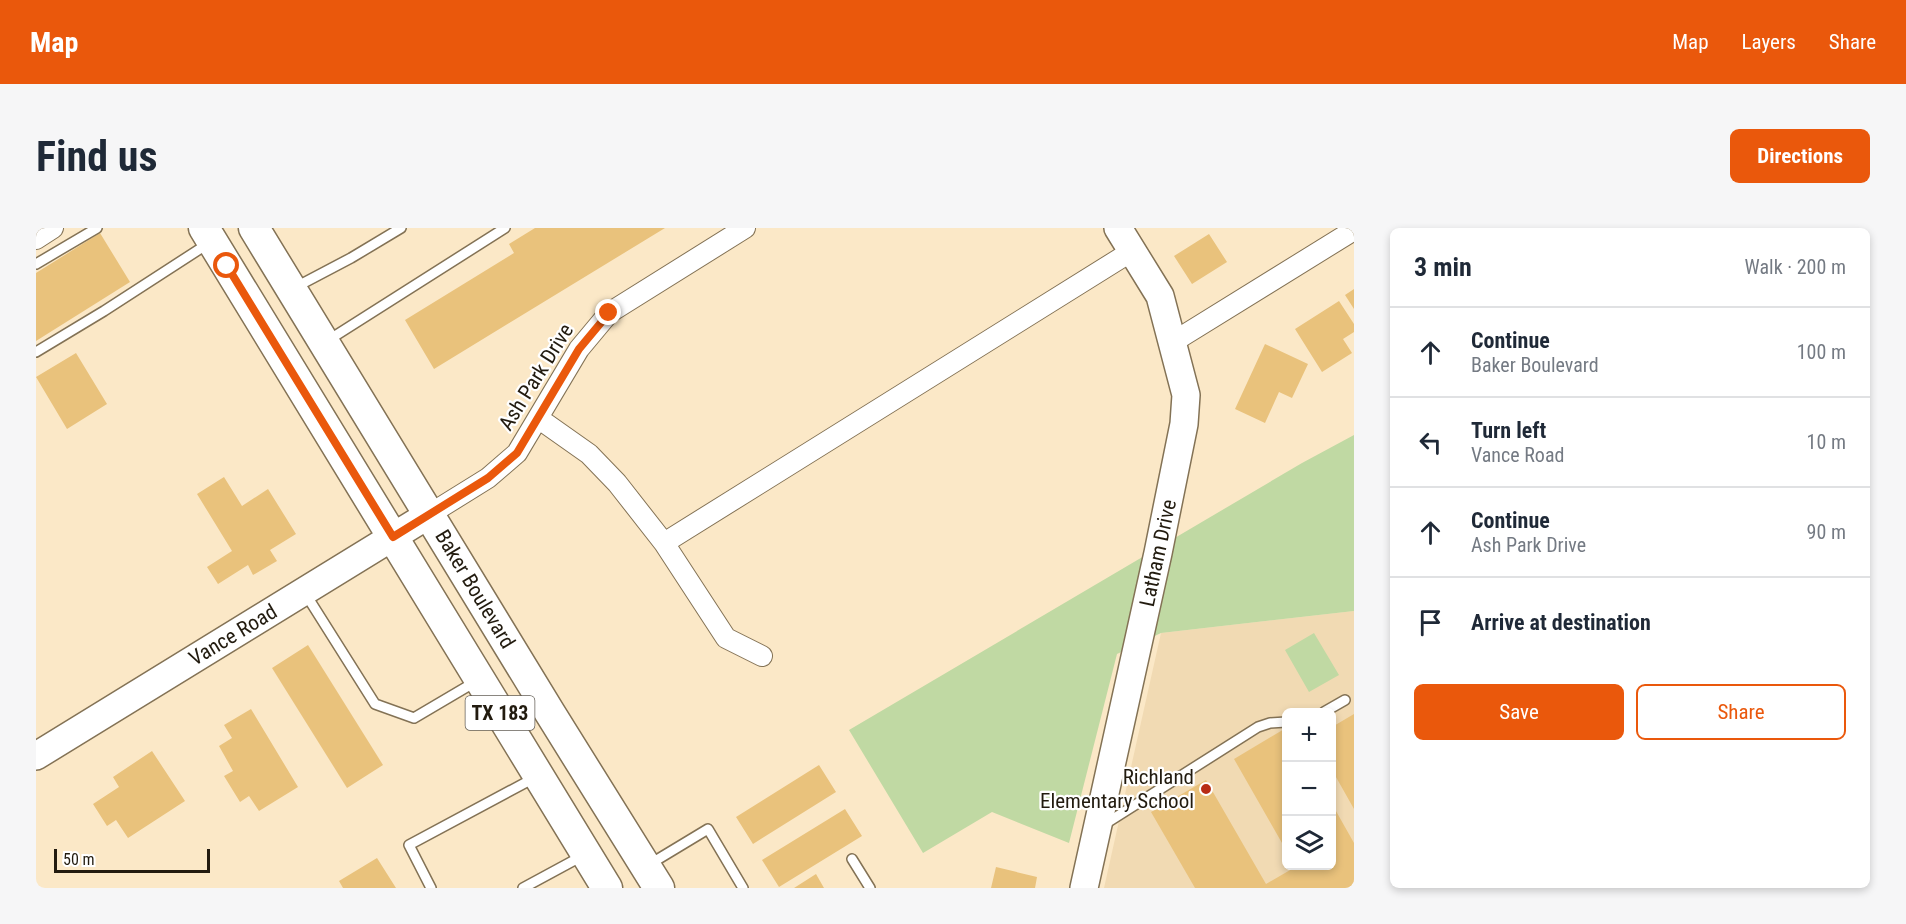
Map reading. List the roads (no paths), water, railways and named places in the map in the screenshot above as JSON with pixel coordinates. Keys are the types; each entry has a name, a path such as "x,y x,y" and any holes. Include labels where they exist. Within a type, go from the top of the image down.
{"main road":[{"name":"Baker Boulevard","path":"254,228 652,877"},
{"name":"Baker Boulevard","path":"208,235 607,888"}],"street":[{"path":"36,239 53,228"},
{"name":"Ash Park Drive","path":"430,514 502,467 517,453 579,349 609,313 745,228"},
{"name":"Latham Drive","path":"1084,888 1156,564 1184,424 1186,395 1160,296 1118,228"},
{"path":"1173,342 1354,230"},
{"path":"664,543 1132,251"},
{"path":"538,418 589,454 617,483 664,543 726,638 762,656"},
{"name":"Vance Road","path":"36,756 430,514"}],"lane":[{"path":"36,264 97,228"},
{"path":"292,289 401,228"},
{"path":"325,342 506,228"},
{"path":"36,352 104,311 208,235"},
{"path":"304,592 375,704 414,718 480,680"},
{"path":"1331,708 1345,700"},
{"path":"1098,829 1258,727 1282,722"},
{"path":"431,888 409,845 538,775"},
{"path":"652,877 708,830 743,888"},
{"path":"523,888 586,854"},
{"path":"852,859 870,888"}],"place":[{"name":"Richland Elementary School","path":"1206,789"}]}
